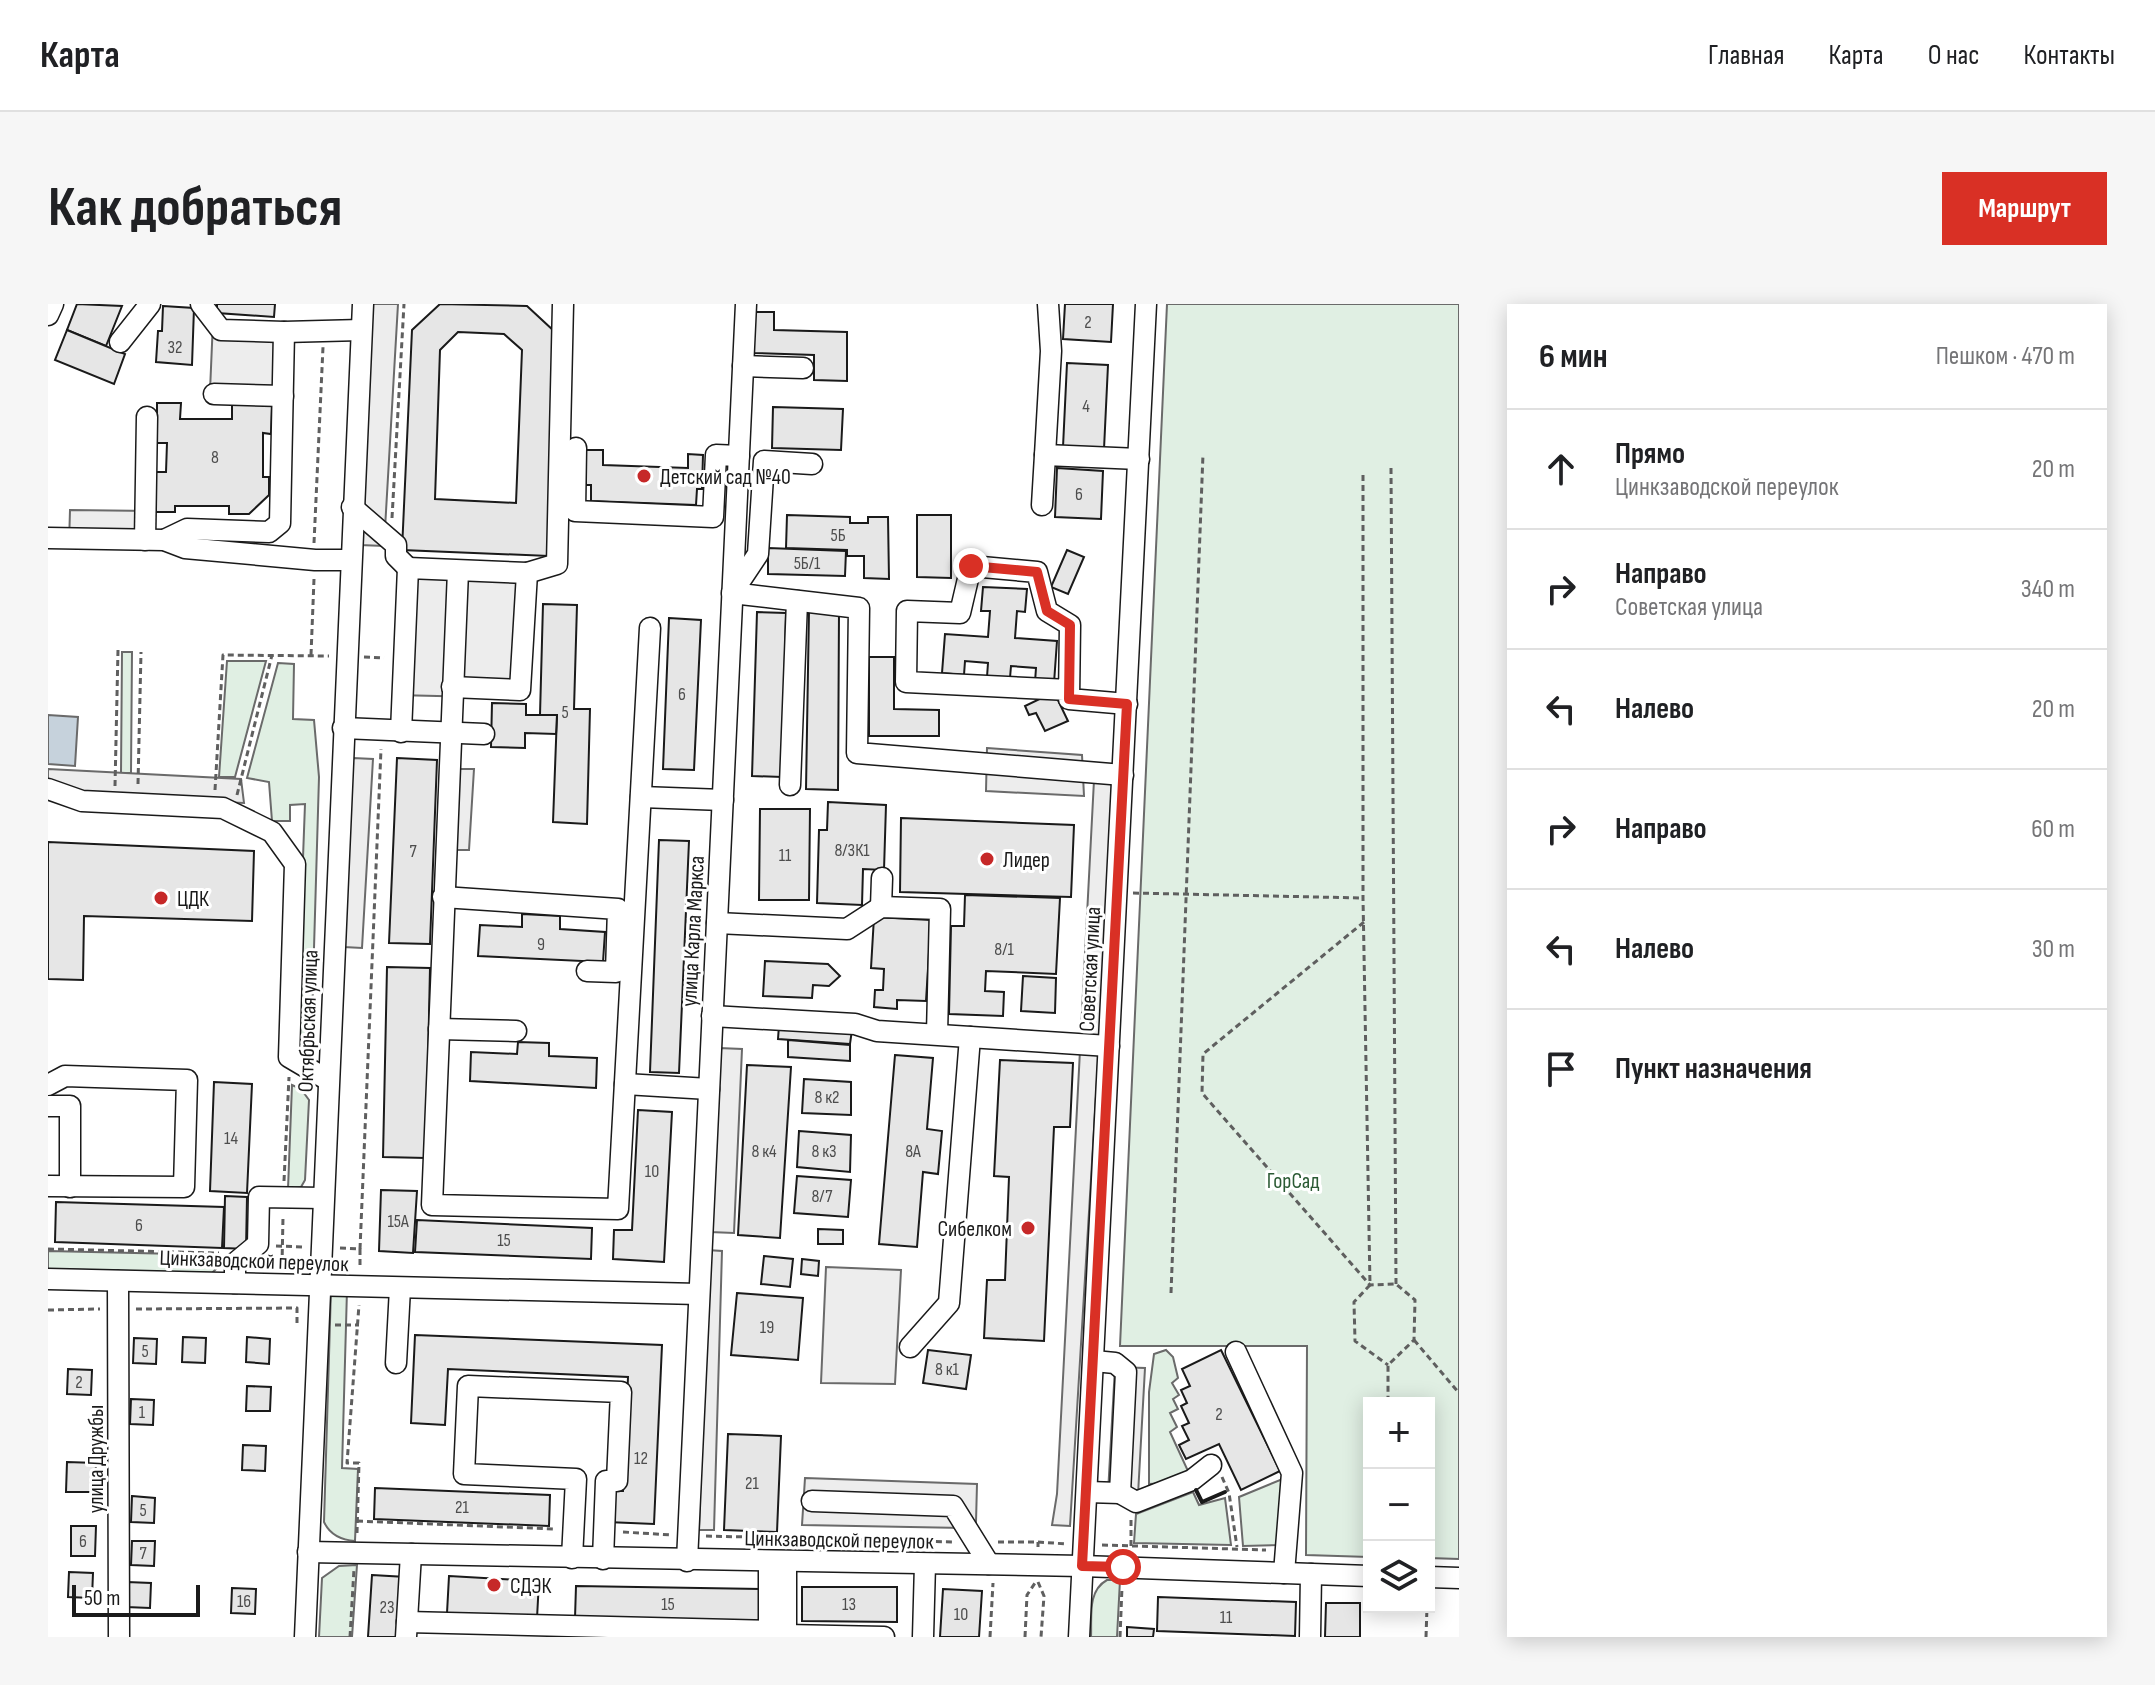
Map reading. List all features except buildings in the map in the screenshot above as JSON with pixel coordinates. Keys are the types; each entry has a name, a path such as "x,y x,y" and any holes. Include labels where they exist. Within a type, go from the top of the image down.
{"street":[{"path":"48,315 53,304"},
{"path":"120,342 150,304"},
{"path":"201,304 221,330 361,330"},
{"name":"Октябрьская улица","path":"305,1637 363,304"},
{"path":"352,507 396,545 396,556 408,568 527,573 557,564 563,304"},
{"name":"улица Карла Маркса","path":"687,1561 746,304"},
{"path":"1042,505 1051,351 1048,304"},
{"name":"Советская улица","path":"1079,1637 1146,304"},
{"path":"154,540 187,529 269,532 280,523 284,332"},
{"path":"743,366 803,368"},
{"path":"214,394 283,396"},
{"path":"147,417 154,540"},
{"path":"576,448 575,511 713,517 716,455 739,456"},
{"path":"1045,455 1139,459"},
{"path":"812,464 764,461 758,554 732,593 859,608 857,753 1123,775"},
{"path":"48,538 154,540 185,548 315,560 350,560"},
{"path":"1069,690 906,682 907,611 960,613 971,566 1037,572 1047,611 1070,625 1069,699 1127,704"},
{"path":"392,732 408,568"},
{"path":"458,571 432,1205 618,1209 650,628"},
{"path":"452,687 520,690 527,573"},
{"path":"790,785 797,601"},
{"path":"343,728 484,734"},
{"path":"48,789 82,801 224,810 272,832 295,864 289,1057 328,1080"},
{"path":"641,797 723,800"},
{"path":"881,907 882,878"},
{"path":"443,897 618,909 616,972 587,971"},
{"path":"717,923 847,929 881,907 940,909 937,1034"},
{"path":"712,1016 855,1024 877,1031 1109,1046"},
{"path":"439,1029 516,1031"},
{"path":"910,1347 949,1303 970,1037"},
{"path":"48,1085 65,1076 187,1080 184,1187 48,1186"},
{"path":"625,1084 709,1089"},
{"path":"48,1106 70,1106 70,1187"},
{"path":"235,1283 235,1263 258,1244 259,1197 323,1198"},
{"name":"Цинкзаводской переулок","path":"48,1279 699,1294"},
{"name":"улица Дружбы","path":"118,1281 119,1637"},
{"path":"396,1363 400,1288"},
{"path":"1236,1352 1292,1473 1284,1573"},
{"path":"1094,1361 1115,1363 1126,1372 1120,1493"},
{"path":"572,1558 576,1479 464,1474 468,1386 621,1392 617,1481 606,1481 603,1559"},
{"path":"1087,1492 1120,1493 1136,1502 1217,1472"},
{"path":"812,1501 953,1506 991,1572"},
{"name":"Цинкзаводской переулок","path":"308,1552 925,1564 1032,1575 1083,1555 1123,1567 1363,1576"},
{"path":"411,1554 406,1630 769,1631 777,1562"},
{"path":"777,1562 786,1636 884,1637"},
{"path":"923,1637 925,1564"},
{"path":"1310,1637 1311,1574"},
{"path":"1435,1577 1459,1578"}],"path":[{"path":"391,541 404,304"},
{"path":"311,655 323,331"},
{"path":"1171,1293 1203,454"},
{"path":"1391,468 1396,1284"},
{"path":"1363,475 1363,898 1370,1285 1354,1302 1355,1341 1388,1365"},
{"path":"115,803 118,650"},
{"path":"138,803 141,652"},
{"path":"224,810 223,655 384,657"},
{"path":"224,810 272,655"},
{"path":"360,1249 392,732"},
{"path":"1117,893 1363,898"},
{"path":"1364,922 1203,1054 1202,1093 1370,1285"},
{"path":"1370,1285 1396,1284 1415,1300 1414,1340 1459,1393"},
{"path":"48,1310 297,1308 297,1325 359,1325 347,1463 359,1463 350,1637"},
{"path":"1388,1397 1388,1365 1414,1340"},
{"path":"1217,1472 1229,1493 1237,1549"},
{"path":"357,1521 574,1530"},
{"path":"604,1531 1038,1542 1083,1555 1237,1549 1286,1551"},
{"path":"1025,1637 1027,1595 1038,1542"},
{"path":"1120,1637 1123,1567"},
{"path":"990,1637 991,1572"},
{"path":"1032,1575 1044,1596 1041,1637"},
{"path":"1426,1637 1427,1613"}],"green space":[{"name":"ГорСад","path":"1167,304 1459,304 1459,1559 1435,1558 1435,1397 1363,1397 1363,1557 1306,1555 1307,1346 1120,1346"},
{"path":"122,652 132,652 131,773 121,773"},
{"path":"227,661 266,661 235,777 219,777"},
{"path":"278,663 294,664 293,719 314,720 319,777 311,1051 302,1051 296,1045 305,804 290,805 290,821 272,821 269,782 247,778"},
{"path":"292,1085 301,1089 309,1100 305,1180 301,1187 288,1189"},
{"path":"48,1251 221,1255 221,1264 212,1273 48,1269"},
{"path":"331,1289 347,1290 342,1468 358,1469 355,1541 336,1536 324,1522"},
{"path":"1166,1350 1173,1357 1178,1378 1172,1383 1179,1395 1173,1399 1178,1409 1170,1413 1177,1427 1170,1432 1188,1471 1166,1483 1149,1484 1149,1392 1154,1354"},
{"path":"1285,1478 1278,1545 1243,1546 1239,1497"},
{"path":"1193,1492 1199,1505 1225,1498 1231,1545 1134,1543 1136,1514"},
{"path":"357,1565 352,1637 319,1637 322,1578 339,1566"},
{"path":"1107,1580 1120,1580 1117,1637 1091,1637 1093,1598"}],"shaded area":[{"path":"370,304 398,304 384,546 360,545"},
{"path":"213,321 276,329 274,393 210,391"},
{"path":"70,510 151,511 150,547 69,544"},
{"path":"400,561 532,565 526,698 396,695"},
{"path":"48,715 78,717 75,766 48,764"},
{"path":"987,748 1082,755 1084,796 986,791"},
{"path":"353,758 373,759 362,948 344,947"},
{"path":"48,769 241,779 244,803 48,794"},
{"path":"453,769 474,769 469,850 450,850"},
{"path":"1094,780 1115,782 1070,1526 1052,1525 1057,1494"},
{"path":"719,1048 742,1049 734,1233 710,1232"},
{"path":"707,1250 722,1251 714,1530 699,1530"},
{"path":"826,1267 901,1270 895,1384 821,1383"},
{"path":"1115,1367 1145,1368 1138,1495 1108,1493"},
{"path":"805,1478 977,1484 976,1522 964,1528 802,1525"}],"wall":[{"path":"1196,1490 1202,1502 1225,1492"}],"place":[{"name":"Детский сад №40","path":"644,476"},
{"name":"Лидер","path":"987,859"},
{"name":"ЦДК","path":"161,898"},
{"name":"Сибелком","path":"1028,1228"},
{"name":"СДЭК","path":"494,1585"}],"route":[{"path":"971,566 1037,572 1047,611 1070,625 1069,699 1127,704 1082,1566 1123,1567"}]}
